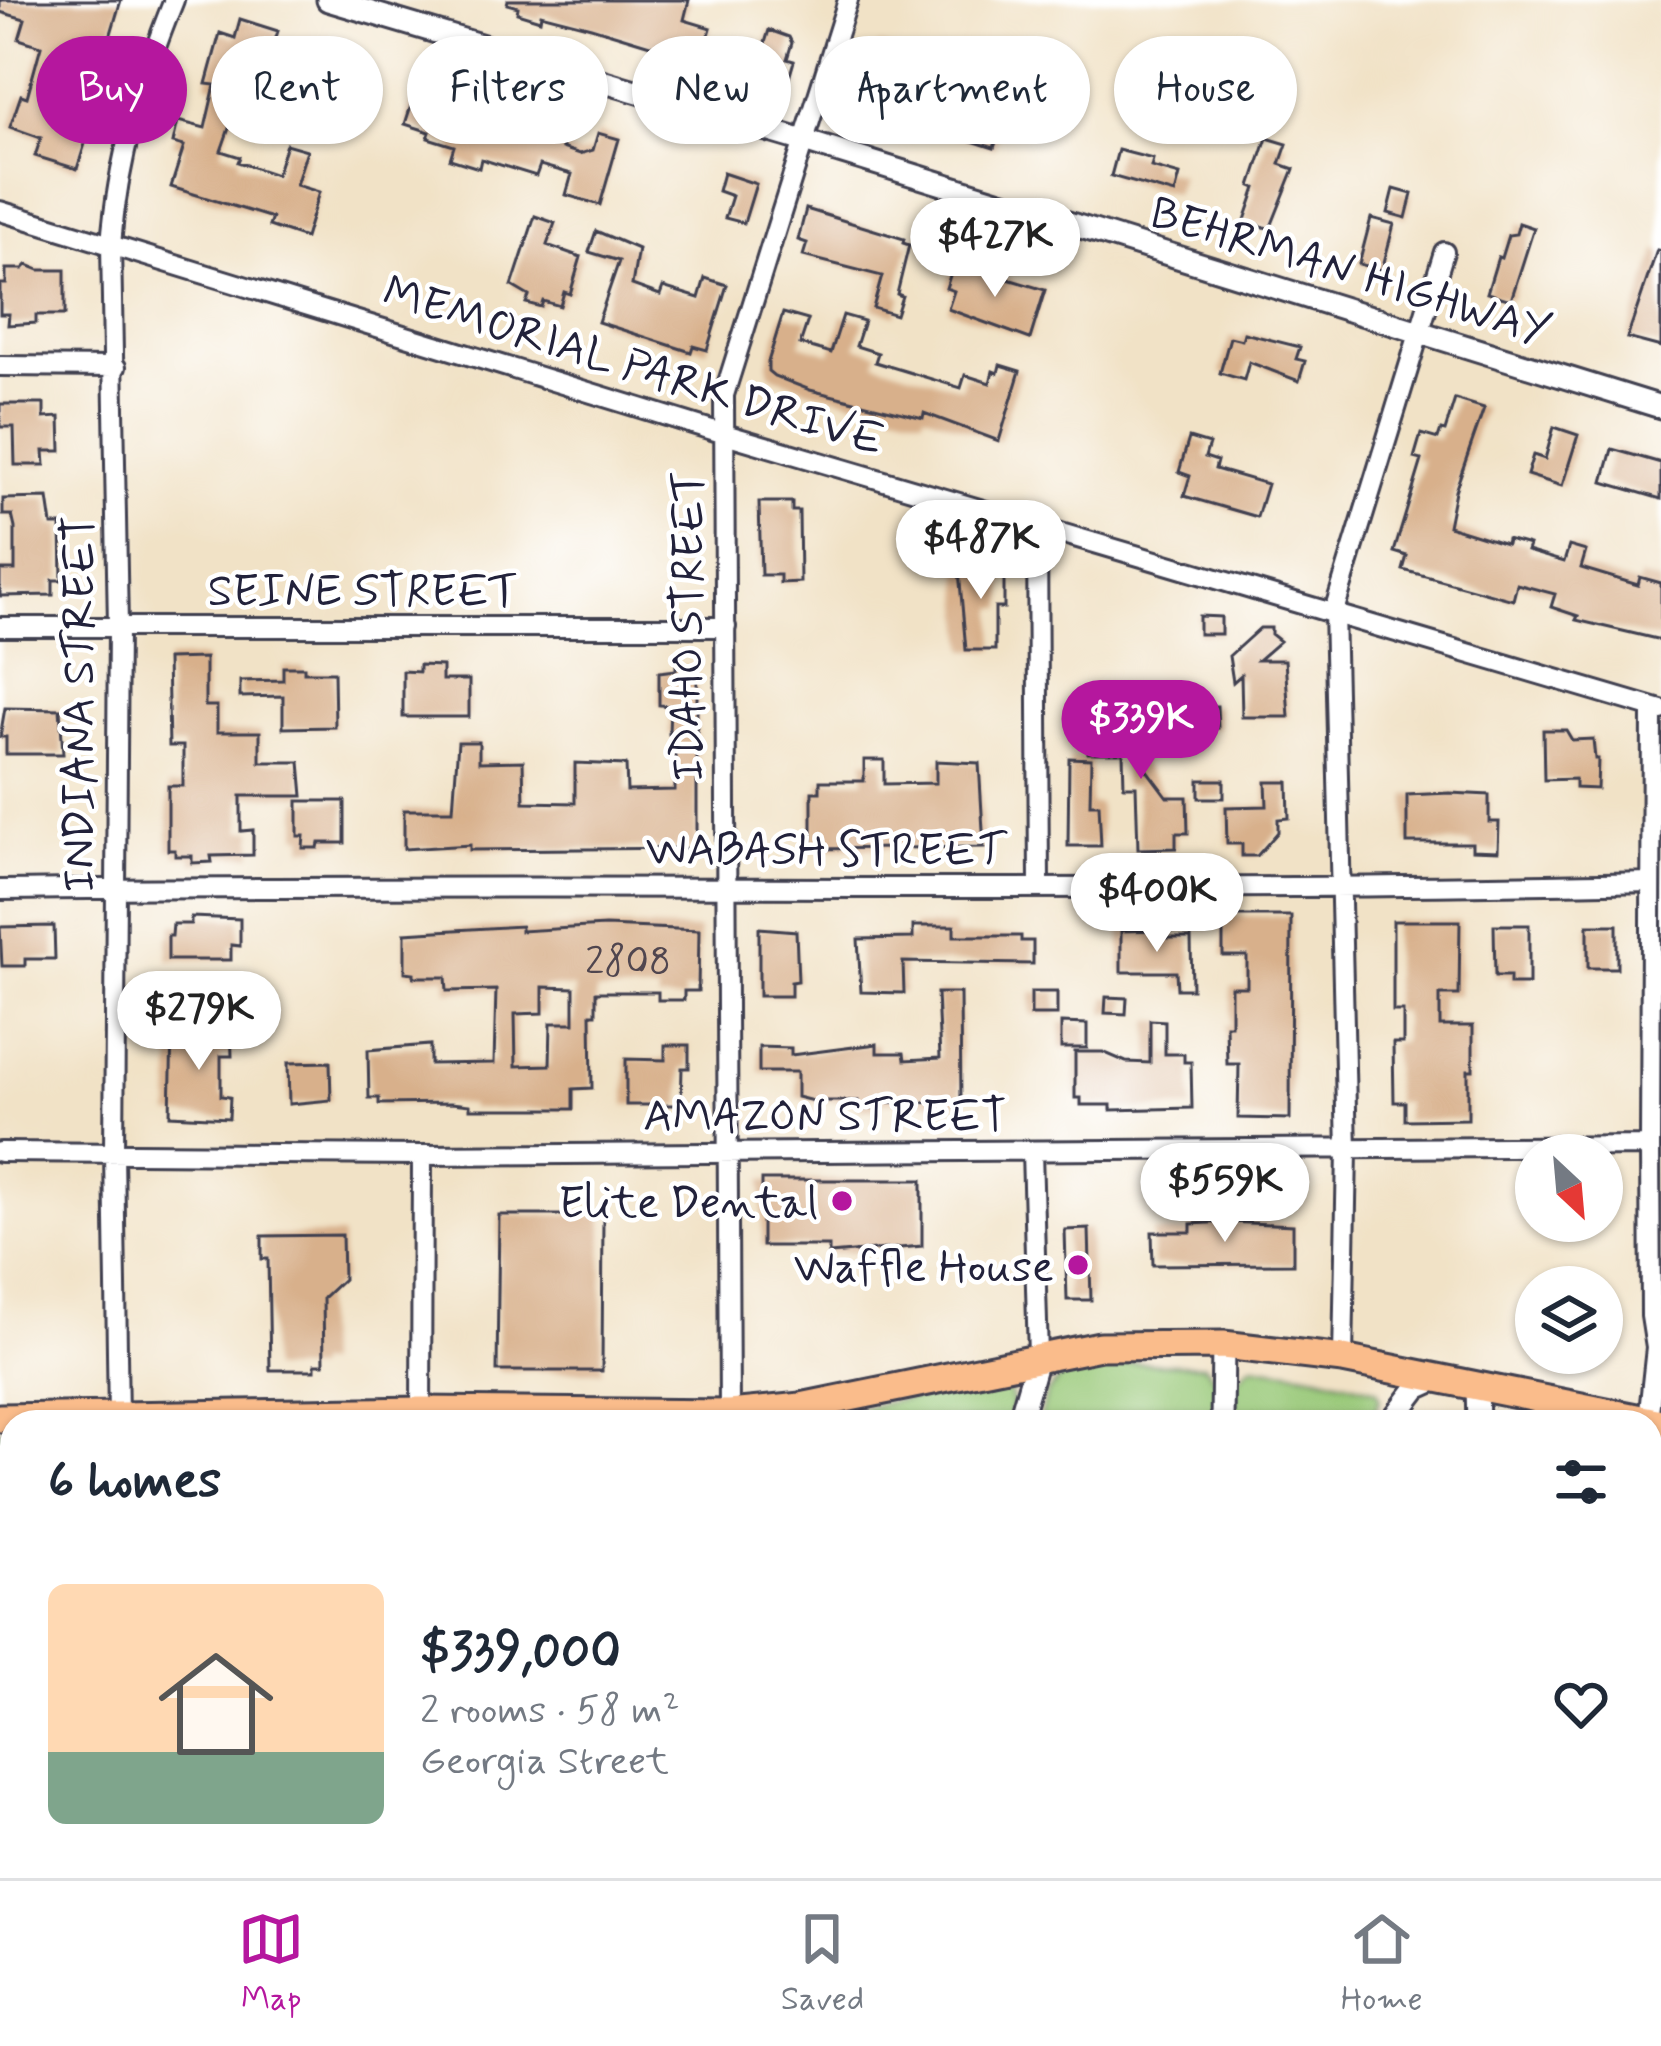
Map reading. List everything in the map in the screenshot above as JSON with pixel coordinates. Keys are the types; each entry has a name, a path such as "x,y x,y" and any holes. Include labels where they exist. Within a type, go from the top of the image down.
{"main road":[{"path":"770,1410 1100,1346 1223,1346 1343,1359 1591,1410"}],"street":[{"name":"INDIANA STREET","path":"118,1410 114,889 118,626 111,245 115,184 152,53 174,0"},
{"name":"BEHRMAN HIGHWAY","path":"328,0 804,140 1661,407"},
{"name":"IDAHO STREET","path":"729,1410 724,395 848,0"},
{"name":"MEMORIAL PARK DRIVE","path":"0,211 725,434 1657,709"},
{"path":"1343,1359 1348,1151 1334,611 1444,251"},
{"path":"0,366 116,367"},
{"path":"1036,526 1039,886"},
{"name":"SEINE STREET","path":"0,627 726,627"},
{"path":"1650,1410 1659,1348 1652,1316 1650,1146 1657,709"},
{"name":"WABASH STREET","path":"0,890 450,885 1344,889 1652,883"},
{"name":"AMAZON STREET","path":"0,1152 422,1156 1650,1146"},
{"path":"1022,1410 1038,1356 1032,1151"},
{"path":"421,1410 422,1156"},
{"path":"1222,1410 1223,1346"},
{"path":"1397,1410 1417,1388 1439,1378"},
{"path":"1477,1388 1478,1410"}],"green space":[{"path":"1136,1363 1204,1365 1217,1382 1217,1410 1042,1410 1047,1393 1066,1371"},
{"path":"1252,1365 1377,1390 1380,1399 1376,1410 1236,1410 1236,1380"},
{"path":"992,1382 1009,1390 1013,1404 1011,1410 849,1410"}],"building":[{"path":"0,0 121,0 110,36 36,36 36,44 19,39 25,19 0,12"},
{"path":"508,0 689,0 684,20 711,28 709,36 632,40 541,14 540,20 517,13 518,7 507,4"},
{"path":"240,19 278,31 276,36 236,36"},
{"path":"36,64 36,136 10,127 21,95 27,97"},
{"path":"211,102 211,144 223,144 221,151 240,157 238,162 276,175 286,144 307,150 296,185 319,192 305,238 269,226 272,218 171,187 184,146 177,144 187,144 187,123 205,128"},
{"path":"608,136 619,139 600,205 566,195 572,174 540,165 536,176 481,159 479,168 450,159 454,146 448,144 563,144 562,148 580,154 593,150 595,144 608,144"},
{"path":"39,144 85,144 77,169 35,156"},
{"path":"1265,144 1287,144 1280,164 1294,169 1270,229 1245,220 1256,188 1251,186"},
{"path":"1118,150 1153,159 1151,167 1180,175 1175,194 1111,176"},
{"path":"723,173 756,184 744,223 725,218 732,196 718,191"},
{"path":"1394,189 1412,194 1406,218 1388,213"},
{"path":"806,209 904,239 909,245 896,315 873,308 882,276 803,256 807,243 798,240"},
{"path":"535,216 555,223 547,245 581,257 570,294 564,292 560,306 526,303 529,296 512,286"},
{"path":"1371,218 1394,224 1382,270 1359,264"},
{"path":"1519,223 1534,228 1511,300 1487,293 1508,235 1516,234"},
{"path":"596,231 638,249 632,285 660,295 663,287 699,298 705,278 727,285 707,350 693,346 691,352 598,322 619,261 589,252"},
{"path":"1657,250 1661,251 1661,347 1627,338"},
{"path":"954,263 1045,290 1030,339 948,309 954,291 946,288"},
{"path":"27,265 65,270 65,315 36,315 36,323 8,325 9,314 0,314 0,284 6,284 6,269"},
{"path":"783,313 808,320 800,344 831,353 843,315 864,321 856,346 878,353 875,362 961,388 965,375 990,383 1000,365 1020,371 999,441 924,413 923,418 810,390 774,376 768,362"},
{"path":"1244,333 1300,347 1296,359 1305,361 1299,381 1249,362 1244,380 1220,373 1230,337 1242,340"},
{"path":"1455,399 1484,408 1448,526 1506,544 1507,539 1529,545 1527,551 1564,562 1569,546 1586,551 1581,568 1638,585 1640,577 1661,583 1661,640 1576,620 1578,616 1551,607 1555,594 1517,584 1513,600 1403,570 1407,556 1394,552 1422,460 1414,458 1421,434 1438,439"},
{"path":"0,404 44,404 44,418 60,417 61,451 44,451 45,465 15,465 14,427 0,427"},
{"path":"1554,427 1578,435 1562,486 1527,475 1533,455 1545,459"},
{"path":"1189,438 1209,444 1205,457 1217,461 1215,469 1267,484 1257,517 1184,496 1190,476 1179,472"},
{"path":"1612,449 1661,463 1661,499 1603,482"},
{"path":"48,498 52,525 61,525 62,580 53,580 53,595 0,596 0,570 15,570 15,528 12,515 3,515 3,499"},
{"path":"759,502 792,502 792,511 799,511 800,582 780,583 780,575 761,575"},
{"path":"995,554 995,572 1004,572 1004,608 995,608 995,650 966,650 959,571 971,571 971,556"},
{"path":"1199,616 1221,617 1221,634 1199,634"},
{"path":"1260,628 1271,628 1280,641 1258,660 1285,660 1289,717 1242,717 1241,675 1233,682 1229,656"},
{"path":"205,658 205,706 217,706 217,732 260,732 260,762 300,762 303,796 241,796 241,831 253,830 253,855 211,856 212,862 192,863 192,856 175,856 175,850 168,850 168,786 183,786 183,746 169,746 167,659"},
{"path":"419,665 442,666 442,680 469,680 469,717 403,717 403,671 419,672"},
{"path":"676,666 697,666 697,848 470,850 470,845 404,849 404,810 453,810 458,742 479,742 479,762 523,761 524,802 575,803 575,763 626,765 627,791 675,790 675,734 669,734 670,706 659,705 659,672 676,670"},
{"path":"283,667 334,672 335,727 283,728 283,696 240,697 240,681 283,680"},
{"path":"1201,706 1217,706 1218,728 1194,729 1193,714 1201,713"},
{"path":"5,708 60,709 63,754 6,754 6,737 0,737"},
{"path":"1102,714 1137,714 1136,733 1149,733 1149,753 1134,753 1167,797 1187,797 1188,833 1176,833 1176,848 1138,849 1136,786 1124,786 1123,753 1088,753 1088,731 1097,731"},
{"path":"1543,730 1566,730 1572,740 1593,739 1597,789 1575,788 1575,779 1544,780"},
{"path":"1069,758 1091,759 1090,804 1099,804 1101,846 1068,846"},
{"path":"864,760 884,760 884,784 936,783 936,761 979,763 984,847 812,849 812,792 820,792 820,781 864,781"},
{"path":"1199,780 1224,780 1224,798 1199,798"},
{"path":"1266,782 1288,782 1289,818 1278,819 1278,832 1257,856 1242,856 1242,844 1227,844 1226,807 1267,806"},
{"path":"1407,795 1489,795 1489,822 1499,822 1498,851 1472,850 1472,843 1407,843"},
{"path":"298,801 345,801 345,843 303,848 304,836 298,836"},
{"path":"1223,916 1291,916 1290,1119 1238,1118 1239,1064 1227,1064 1226,1025 1231,1025 1231,987 1247,987 1247,956 1223,956"},
{"path":"191,917 240,919 240,946 231,945 231,960 168,960 173,924 191,924"},
{"path":"1393,921 1460,921 1459,995 1440,995 1440,1026 1473,1026 1468,1119 1405,1120 1405,1102 1394,1102 1393,1043 1403,1043 1403,1011 1393,1011"},
{"path":"1494,925 1529,925 1529,984 1510,984 1510,976 1495,976"},
{"path":"1588,925 1617,925 1617,968 1588,968"},
{"path":"54,926 55,959 25,959 25,966 2,966 0,927"},
{"path":"521,926 521,931 605,926 699,930 698,991 684,991 684,1000 658,1000 658,992 596,992 596,1014 591,1014 592,1088 573,1089 573,1109 379,1104 379,1098 369,1098 368,1050 430,1045 430,1064 494,1063 496,990 447,991 446,977 414,977 405,972 405,933","holes":["543,987 574,988 574,1023 551,1023 550,1065 516,1066 515,1014 543,1013"]},
{"path":"913,926 954,926 954,936 1021,936 1021,941 1033,941 1033,964 903,962 904,993 861,992 858,939 913,938"},
{"path":"759,928 796,931 798,981 791,982 791,996 759,996"},
{"path":"1162,930 1162,938 1191,938 1192,989 1177,989 1176,972 1121,972 1121,931"},
{"path":"1031,992 1057,992 1057,1015 1031,1015"},
{"path":"937,993 960,993 961,1103 880,1102 880,1109 858,1109 858,1101 797,1097 797,1072 759,1072 759,1047 791,1048 791,1055 877,1044 877,1053 904,1053 905,1060 940,1058"},
{"path":"1106,997 1127,998 1126,1014 1105,1013"},
{"path":"235,1020 256,1020 256,1043 236,1043"},
{"path":"1150,1020 1165,1021 1165,1054 1184,1054 1184,1062 1191,1062 1192,1108 1111,1110 1111,1105 1081,1105 1081,1098 1075,1098 1075,1052 1103,1052 1126,1062 1150,1063"},
{"path":"1061,1023 1087,1024 1087,1048 1061,1048"},
{"path":"231,1029 232,1056 221,1056 221,1096 230,1097 229,1118 170,1115 172,1030"},
{"path":"665,1045 689,1045 689,1068 682,1068 681,1105 626,1105 626,1059 665,1060"},
{"path":"330,1062 331,1100 289,1104 288,1063"},
{"name":"Elite Dental","path":"762,1180 922,1180 922,1246 829,1254 829,1246 762,1246"},
{"path":"499,1215 603,1215 602,1371 497,1371"},
{"path":"1191,1224 1293,1225 1293,1264 1153,1265 1152,1232 1191,1232"},
{"name":"Waffle House","path":"1089,1229 1091,1300 1067,1300 1065,1230"},
{"path":"342,1235 343,1279 323,1298 324,1364 315,1364 315,1370 270,1370 268,1259 262,1259 262,1236"}],"place":[{"name":"Elite Dental","path":"842,1201"},
{"name":"Waffle House","path":"1078,1265"}]}
